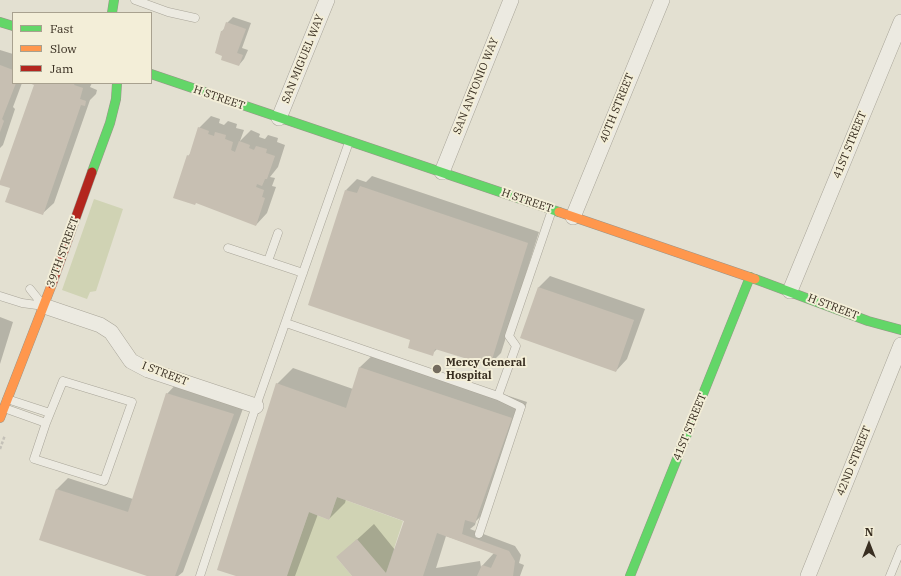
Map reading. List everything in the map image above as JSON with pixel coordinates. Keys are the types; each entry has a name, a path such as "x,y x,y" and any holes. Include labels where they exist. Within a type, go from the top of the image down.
{"main road":[{"path":"112,12 114,0"},
{"path":"0,22 12,26"},
{"name":"H STREET","path":"152,74 750,277 868,321 901,330"},
{"name":"39TH STREET","path":"0,418 44,306 110,124 116,98 117,84"},
{"name":"41ST STREET","path":"630,576 750,277"}],"street":[{"name":"SAN MIGUEL WAY","path":"279,118 327,0"},
{"name":"SAN ANTONIO WAY","path":"442,172 511,0"},
{"name":"40TH STREET","path":"573,217 662,0"},
{"name":"41ST STREET","path":"790,291 901,22"},
{"name":"I STREET","path":"44,306 100,325 111,332 131,361 148,370 256,406"},
{"name":"42ND STREET","path":"808,576 901,346"}],"lane":[{"path":"135,0 168,12 195,18"},
{"path":"200,576 256,406 349,141"},
{"path":"498,396 516,346 509,336 552,209"},
{"path":"268,261 278,232"},
{"path":"228,248 303,273"},
{"path":"30,289 44,306"},
{"path":"0,296 22,303 44,306"},
{"path":"286,323 498,396 521,407 479,534"},
{"path":"64,381 132,402 104,481 34,459 46,423 64,381"},
{"path":"5,403 50,413"},
{"path":"5,403 46,423"},
{"path":"890,576 901,549"}],"green space":[{"path":"94,199 123,209 96,291 90,292 87,299 62,290"},
{"path":"337,497 403,521 386,573 336,557 352,576 286,576 309,512 329,520"}],"building":[{"path":"226,22 246,29 237,53 243,55 239,66 221,60 222,56 215,53 221,31 223,31"},
{"path":"0,65 12,70 12,84 16,84 2,119 4,121 0,132"},
{"path":"32,84 74,84 83,88 80,99 86,101 85,106 81,105 43,215 5,202 10,188 0,185 0,181 34,85"},
{"path":"198,127 209,131 208,134 214,136 215,132 226,135 225,139 233,142 231,150 235,152 239,141 250,145 249,148 254,150 256,146 267,149 266,153 275,156 267,179 265,179 262,186 257,184 256,187 264,190 262,197 265,198 256,226 196,203 195,205 173,198"},
{"path":"360,186 528,243 490,366 435,349 433,356 408,348 410,340 308,305 345,190 357,193"},
{"path":"538,287 634,320 616,372 520,338"},
{"path":"359,367 512,418 475,523 465,520 462,534 509,551 515,561 513,576 477,576 482,565 491,568 497,555 437,533 423,576 352,576 336,557 357,539 386,573 404,521 337,497 329,520 309,512 287,576 236,576 217,570 276,383 346,408"},
{"path":"166,393 234,414 175,576 147,576 39,540 56,489 128,512"}],"traffic: fast":[{"path":"112,12 114,0"},
{"path":"0,22 12,26"},
{"path":"152,74 559,212"},
{"path":"92,172 110,123 116,99 117,84"},
{"path":"630,576 750,277"},
{"path":"755,279 868,321 901,330"}],"traffic: slow":[{"path":"559,212 755,279"},
{"path":"0,418 52,284"}],"traffic: jam":[{"path":"52,284 92,172"}],"place":[{"name":"Mercy General Hospital","path":"437,369"}]}
